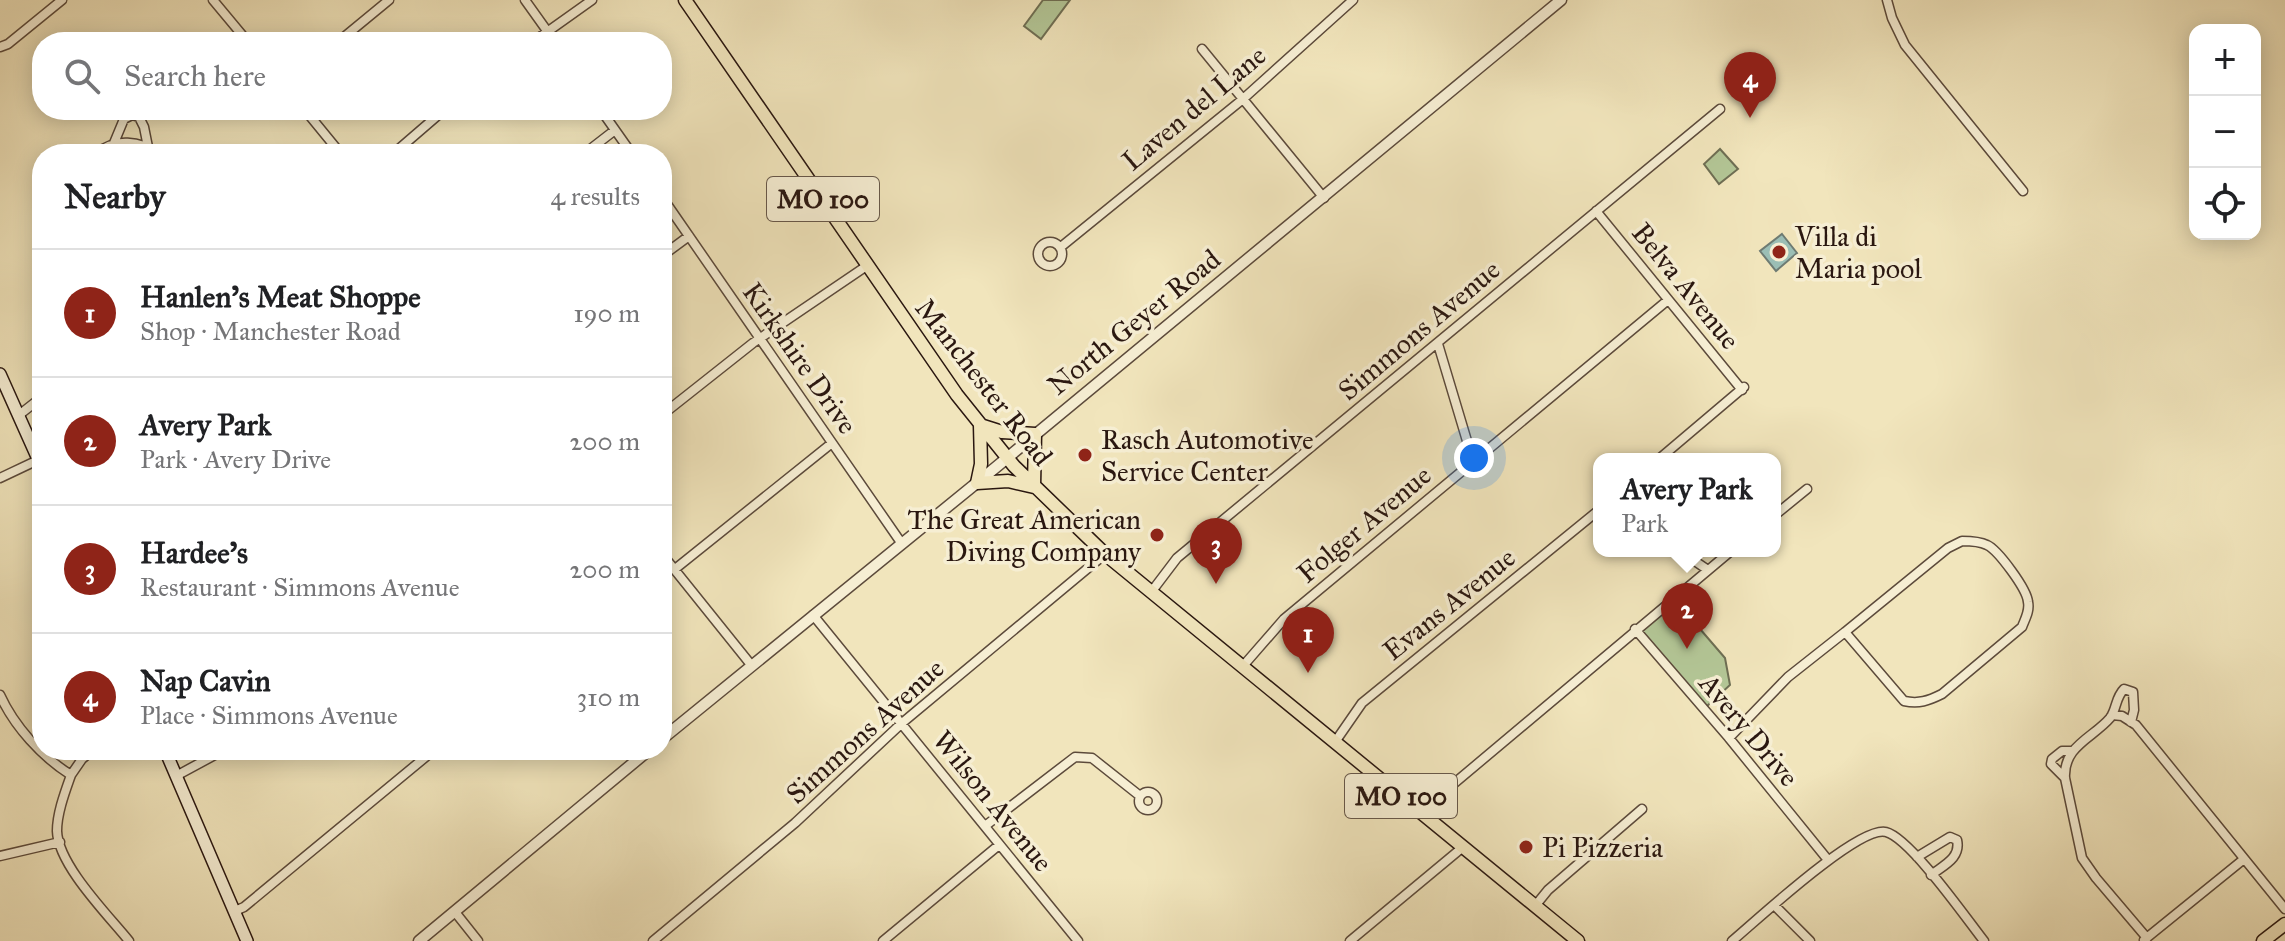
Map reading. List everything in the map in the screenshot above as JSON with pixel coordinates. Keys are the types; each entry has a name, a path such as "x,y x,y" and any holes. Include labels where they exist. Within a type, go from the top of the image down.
{"main road":[{"name":"Manchester Road","path":"685,0 980,425 1034,487 1105,554 1578,941"},
{"path":"0,374 32,445"},
{"path":"980,425 1002,432 1035,434 1034,487 1008,481 977,483 981,464 980,425"},
{"path":"169,760 247,941"},
{"path":"2263,941 2285,924"}],"street":[{"path":"0,47 8,44 62,0"},
{"path":"213,0 240,32"},
{"path":"350,32 389,0"},
{"path":"525,0 548,32 592,0"},
{"name":"Laven del Lane","path":"1062,246 1243,99 1353,0"},
{"name":"North Geyer Road","path":"672,731 1324,198 1561,0"},
{"path":"1887,0 1905,45 2023,191"},
{"path":"1202,49 1324,198"},
{"name":"Simmons Avenue","path":"1152,591 1177,558 1720,109"},
{"path":"124,120 114,143 141,144"},
{"path":"141,120 147,144"},
{"path":"313,120 333,144"},
{"path":"405,144 432,120"},
{"path":"608,120 625,144"},
{"path":"597,144 615,130"},
{"name":"Kirkshire Drive","path":"672,211 902,544"},
{"name":"Belva Avenue","path":"1596,211 1743,388 1666,453"},
{"path":"672,249 689,236"},
{"path":"672,407 761,339 868,265"},
{"name":"Folger Avenue","path":"1243,666 1284,619 1668,300"},
{"path":"1438,344 1473,461"},
{"path":"19,415 32,405"},
{"path":"675,569 832,443"},
{"path":"0,478 32,467"},
{"path":"1781,510 1807,489"},
{"name":"Evans Avenue","path":"1335,742 1362,703 1593,515"},
{"path":"1729,738 1788,677 1948,548 1962,541 1978,541 1991,546 2025,590 2029,602 2022,627 1942,694 1928,701 1904,701 1845,632"},
{"name":"Simmons Avenue","path":"653,941 795,823 902,723 1105,554"},
{"path":"1689,557 1708,570"},
{"path":"1420,812 1724,557"},
{"path":"672,566 752,666"},
{"name":"Wilson Avenue","path":"813,615 1078,941"},
{"name":"Avery Drive","path":"1635,629 1828,860"},
{"path":"2131,722 2133,692 2125,689 2117,696 2112,715 2077,744 2065,767 2065,778 2082,858 2145,940 2244,859"},
{"path":"0,695 20,728 32,740"},
{"path":"2112,715 2122,716 2131,722 2285,909"},
{"path":"2065,778 2051,764 2052,759 2062,751 2073,751"},
{"path":"985,826 1075,757 1092,758 1140,796"},
{"path":"51,760 71,775"},
{"path":"81,760 71,775 57,830 60,842 71,867 129,941"},
{"path":"176,776 206,760"},
{"path":"235,911 244,907 422,760"},
{"path":"419,941 635,760"},
{"path":"1535,906 1548,890 1642,809"},
{"path":"1732,941 1828,860 1872,832 1886,832 1899,839 1917,857 1984,941"},
{"path":"1917,857 1950,837 1957,840 1959,848 1956,856 1931,875"},
{"path":"0,856 60,842"},
{"path":"883,941 999,845"},
{"path":"1350,941 1463,847"},
{"path":"1775,906 1810,941"},
{"path":"455,912 478,941"}],"green space":[{"path":"1043,0 1070,0 1041,39 1024,26"},
{"path":"1720,149 1738,169 1719,184 1704,164"},
{"path":"1676,601 1725,658 1730,685 1706,707 1640,630"}],"water":[{"name":"Villa di Maria pool","path":"1782,234 1797,253 1776,271 1760,251"}],"place":[{"name":"Nap Cavin","path":"1750,118"},
{"name":"Villa di Maria pool","path":"1779,252"},
{"name":"Rasch Automotive Service Center","path":"1085,455"},
{"name":"The Great American Diving Company","path":"1157,535"},
{"name":"Hardee's","path":"1216,584"},
{"name":"Avery Park","path":"1687,649"},
{"name":"Hanlen's Meat Shoppe","path":"1308,673"},
{"name":"Pi Pizzeria","path":"1526,847"}]}
